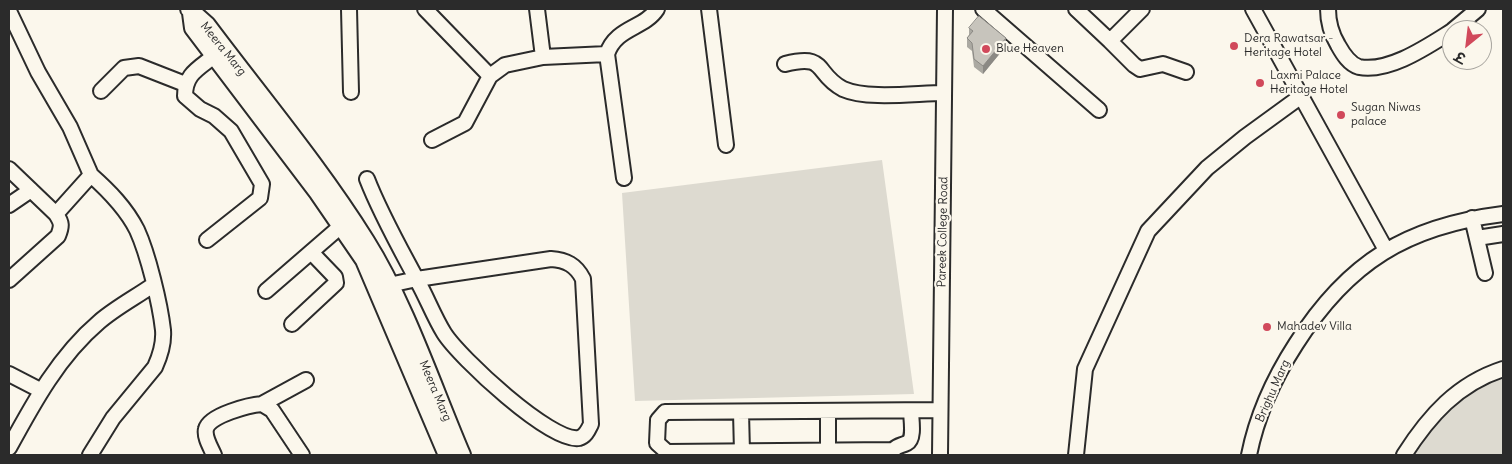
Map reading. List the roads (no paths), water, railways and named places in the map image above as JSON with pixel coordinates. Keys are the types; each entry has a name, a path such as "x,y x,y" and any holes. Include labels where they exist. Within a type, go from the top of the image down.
{"main road":[{"name":"Meera Marg","path":"190,11 193,28 341,226 364,260 447,455"},
{"name":"Meera Marg","path":"190,11 207,25 331,190 367,242 389,285 462,455"}],"street":[{"path":"349,9 351,92"},
{"path":"425,9 490,76"},
{"path":"536,9 543,58"},
{"path":"624,178 607,54 611,44 628,28 642,22 657,9"},
{"path":"709,9 726,145"},
{"name":"Pareek College Road","path":"940,455 945,9"},
{"path":"983,9 1099,110"},
{"path":"1076,9 1140,69 1163,64 1186,72"},
{"path":"1110,41 1142,9"},
{"path":"1253,9 1386,250"},
{"path":"1328,9 1328,19 1334,38 1346,58 1358,67 1373,67 1402,60 1442,36"},
{"path":"1465,20 1478,9"},
{"path":"9,11 38,72 70,127 91,175 122,206 136,230 153,285 163,331 159,357 143,384 113,418 90,455"},
{"path":"432,140 465,122 490,76 505,65 543,58 607,54"},
{"path":"207,240 260,198 262,184 231,131 214,116 200,109 185,96 185,84 188,77 214,56"},
{"path":"785,64 802,60 816,62 834,83 856,93 944,93"},
{"path":"101,90 124,68 139,66 185,84"},
{"path":"1076,455 1085,369 1148,231 1207,168 1300,97"},
{"path":"9,169 56,214 62,223 58,236 9,280"},
{"path":"56,214 91,175"},
{"path":"367,180 416,279 444,332 459,352 539,423 557,433 580,438 587,433 591,424 583,279 571,264 551,259 416,279 389,285"},
{"path":"9,205 30,190"},
{"name":"Brighu Marg","path":"1249,455 1265,403 1282,367 1315,315 1344,281 1386,250 1442,224 1503,214"},
{"path":"1472,218 1485,273"},
{"path":"266,291 341,226"},
{"path":"1477,238 1503,234"},
{"path":"292,324 336,283 335,278 311,252"},
{"path":"9,448 40,390 69,354 100,321 153,285"},
{"path":"1404,455 1436,412 1463,387 1503,369"},
{"path":"9,374 40,390"},
{"path":"214,455 207,438 206,428 212,419 262,404 306,380"},
{"path":"262,404 272,410 297,453"},
{"path":"911,410 911,438 908,442 896,446 893,450 667,452 657,442 656,428 658,420 665,412 741,412 911,410 940,410"},
{"path":"828,411 828,451"},
{"path":"741,412 742,452"}],"place":[{"name":"Dera Rawatsar - Heritage Hotel","path":"1234,46"},
{"name":"Blue Heaven","path":"986,49"},
{"name":"Laxmi Palace Heritage Hotel","path":"1260,83"},
{"name":"Sugan Niwas palace","path":"1341,115"},
{"name":"Mahadev Villa","path":"1267,327"}]}
